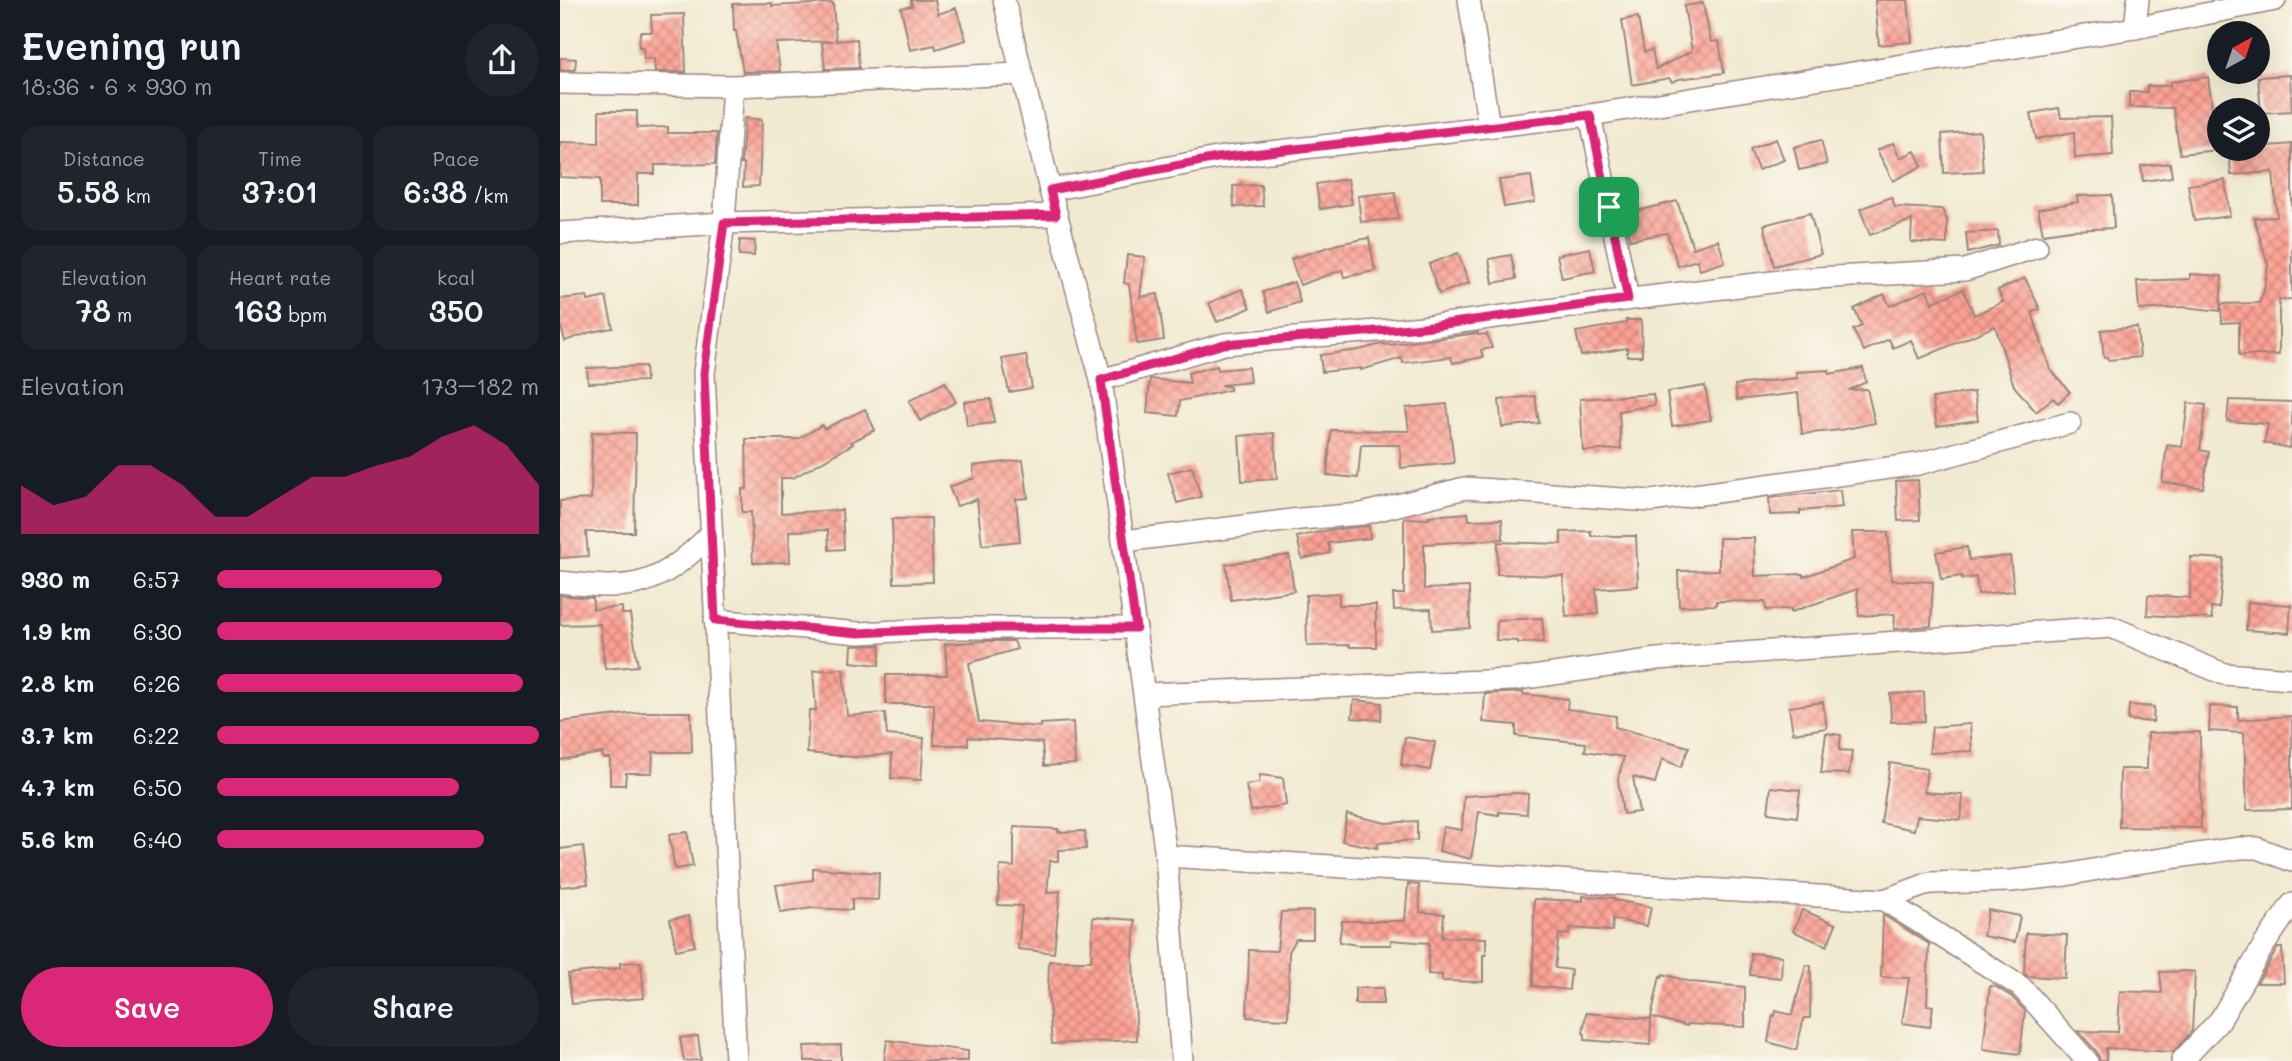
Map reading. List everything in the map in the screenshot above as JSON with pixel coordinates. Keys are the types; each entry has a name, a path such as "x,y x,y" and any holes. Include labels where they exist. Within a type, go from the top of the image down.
{"street":[{"path":"1004,0 1056,215 1101,380 1166,856 1181,1061"},
{"path":"1469,0 1489,127"},
{"path":"2135,28 2138,0"},
{"path":"1050,190 1217,158 1590,115 2135,28 2275,0"},
{"path":"560,83 733,86 1021,74"},
{"path":"733,86 724,223 704,373 736,1061"},
{"path":"1590,115 1628,299"},
{"path":"560,233 724,223 1056,215"},
{"path":"1101,380 1224,344 1423,327 1797,279 1965,270 2037,247"},
{"path":"1124,541 1362,514 1465,488 1651,501 1918,464 2070,423"},
{"path":"560,582 603,587 639,584 687,558 711,534"},
{"path":"715,620 859,633 957,628 1136,628"},
{"path":"1144,694 1512,680 1657,659 2111,627 2224,674 2292,679"},
{"path":"1166,856 1884,900 1930,883 2011,881 2066,875 2240,848 2257,848 2292,860"},
{"path":"1884,900 2021,987 2087,1061"},
{"path":"2182,1061 2220,1020 2264,945 2292,904"}],"building":[{"path":"911,0 935,0 938,14 956,8 966,40 936,49 935,45 910,50 901,8 912,6"},
{"path":"1875,0 1908,0 1912,42 1879,45"},
{"path":"772,3 772,6 833,3 836,41 857,39 859,68 825,69 822,42 833,41 776,43 780,71 743,72 734,31 733,4"},
{"path":"1703,3 1711,42 1719,41 1724,73 1672,82 1669,78 1632,85 1622,20 1638,17 1644,52 1652,50 1656,69 1692,51 1684,6"},
{"path":"684,14 686,72 655,72 654,58 644,59 643,47 639,47 640,32 652,32 651,15"},
{"path":"560,58 576,59 575,70 560,70"},
{"path":"2290,75 2292,111 2270,112 2270,98 2260,98 2259,84 2270,84 2270,76"},
{"path":"2207,77 2211,98 2207,98 2207,151 2180,154 2173,108 2129,107 2129,92 2147,92 2147,86 2170,86 2170,82"},
{"path":"2059,108 2061,118 2111,117 2113,155 2075,158 2074,132 2036,139 2031,113"},
{"path":"599,111 637,111 637,128 668,127 668,133 717,133 715,164 655,165 655,174 638,174 638,205 600,205 600,179 560,177 560,142 599,143"},
{"path":"745,118 762,120 759,186 743,187 744,164 741,164"},
{"path":"1980,131 1983,171 1944,173 1942,134"},
{"path":"1776,139 1784,160 1758,170 1750,149"},
{"path":"1821,140 1827,164 1799,170 1794,147"},
{"path":"1893,143 1900,158 1915,151 1922,166 1893,181 1877,150"},
{"path":"2292,144 2292,299 2279,300 2279,355 2239,355 2239,322 2222,323 2221,304 2259,303 2268,265 2254,218 2277,217 2273,172 2231,175 2230,161 2270,161 2270,146"},
{"path":"2170,163 2172,177 2143,181 2141,166"},
{"path":"1531,176 1535,202 1504,207 1499,180"},
{"path":"1348,179 1352,204 1320,209 1316,184"},
{"path":"2225,180 2230,216 2194,221 2188,185"},
{"path":"1261,185 1263,206 1234,207 1233,186"},
{"path":"1395,192 1398,219 1361,222 1358,196"},
{"path":"2112,195 2114,228 2043,234 2038,209 2078,202 2077,196"},
{"path":"1891,197 1895,207 1942,209 1947,220 1947,244 1911,242 1912,220 1870,235 1860,209"},
{"path":"1677,201 1693,248 1718,240 1725,262 1700,270 1697,260 1678,266 1667,233 1630,240 1625,214"},
{"path":"1810,213 1821,254 1774,266 1764,225"},
{"path":"1998,231 1999,245 1968,253 1966,233"},
{"path":"1369,238 1375,271 1344,277 1342,270 1300,285 1291,259 1338,244"},
{"path":"740,240 755,241 754,256 739,255"},
{"path":"1590,248 1595,271 1562,278 1557,255"},
{"path":"1458,253 1469,283 1439,294 1429,264"},
{"path":"1127,255 1145,257 1140,297 1158,294 1164,340 1137,344 1129,284 1124,283"},
{"path":"1511,255 1516,279 1493,283 1489,259"},
{"path":"2190,274 2222,276 2220,311 2184,307 2139,310 2137,281 2190,279"},
{"path":"2025,278 2040,309 2032,312 2050,369 2070,392 2058,403 2053,398 2036,412 2014,386 1995,326 1919,359 1911,340 1893,348 1889,339 1864,351 1853,330 1862,326 1854,309 1884,294 1890,306 1927,290 1932,303 1963,289 1974,315 2003,302 1998,290"},
{"path":"1294,282 1300,302 1269,312 1263,292"},
{"path":"1242,289 1250,308 1217,322 1209,303"},
{"path":"587,296 588,301 606,297 613,328 565,341 560,323 560,299"},
{"path":"1626,320 1641,320 1642,356 1627,356 1627,348 1581,356 1576,332 1626,323"},
{"path":"2137,327 2140,357 2108,360 2107,357 2104,358 2101,330"},
{"path":"1487,334 1492,348 1481,350 1483,357 1453,363 1451,357 1403,363 1402,358 1361,370 1322,372 1320,355 1382,344"},
{"path":"1026,355 1032,388 1009,392 1002,359"},
{"path":"645,366 646,381 588,383 587,368"},
{"path":"1217,366 1218,370 1248,367 1250,382 1221,385 1230,387 1230,390 1180,401 1178,416 1147,413 1150,379 1190,383 1188,373"},
{"path":"1863,368 1866,382 1849,390 1867,389 1875,423 1802,434 1798,393 1737,400 1735,385 1797,378 1796,372 1829,370 1829,374"},
{"path":"945,382 956,402 920,421 909,401"},
{"path":"1705,386 1711,420 1672,426 1667,392"},
{"path":"1974,392 1978,420 1937,426 1932,398"},
{"path":"1653,394 1655,405 1619,411 1621,449 1583,451 1580,399"},
{"path":"1535,396 1539,423 1502,427 1499,400"},
{"path":"991,399 994,423 967,426 964,402"},
{"path":"2229,400 2292,402 2289,448 2264,443 2268,424 2227,421"},
{"path":"2188,403 2206,405 2200,450 2209,452 2203,488 2162,482 2167,445 2182,447"},
{"path":"1447,404 1454,463 1401,468 1400,445 1361,445 1358,478 1327,475 1331,430 1409,431 1406,408"},
{"path":"865,409 875,430 793,478 781,478 781,513 842,510 844,549 829,550 828,530 789,531 790,562 753,563 751,512 742,512 742,489 747,489 746,439 798,439 822,425 824,429"},
{"path":"592,432 636,433 634,532 586,532 588,556 560,558 560,501 591,499"},
{"path":"1274,433 1277,479 1242,481 1239,436"},
{"path":"1023,460 1028,498 1016,499 1020,541 982,545 977,499 957,506 949,487 974,478 973,466"},
{"path":"1192,467 1201,497 1177,503 1168,473"},
{"path":"1918,480 1920,520 1898,521 1896,481"},
{"path":"1840,490 1842,507 1800,511 1800,514 1770,515 1769,498"},
{"path":"1468,513 1469,520 1502,519 1503,539 1424,544 1424,589 1469,587 1470,628 1432,630 1431,609 1394,610 1393,594 1404,594 1404,518 1429,519 1429,516"},
{"path":"931,518 933,582 894,583 892,519"},
{"path":"1369,526 1370,538 1328,543 1330,553 1302,559 1297,537"},
{"path":"1591,531 1591,536 1636,536 1638,586 1596,589 1598,614 1566,616 1563,576 1497,574 1498,542 1561,544 1561,532"},
{"path":"1852,532 1888,532 1891,580 1933,582 1931,626 1894,629 1895,614 1859,616 1857,589 1791,612 1791,609 1766,610 1765,602 1716,601 1716,605 1679,606 1678,571 1719,570 1719,538 1754,538 1755,576 1803,574 1803,577 1854,559"},
{"path":"1967,547 1969,560 2010,556 2014,591 1978,594 1976,577 1941,579 1936,552"},
{"path":"1289,555 1294,591 1231,600 1226,564"},
{"path":"2191,557 2224,559 2219,608 2211,607 2212,619 2147,615 2148,595 2190,598"},
{"path":"1339,593 1339,605 1376,605 1376,647 1307,646 1306,595"},
{"path":"560,595 593,598 593,609 622,607 622,614 630,614 638,666 605,669 600,624 560,625"},
{"path":"2248,602 2291,605 2289,633 2246,630"},
{"path":"1542,618 1544,642 1496,640 1497,620"},
{"path":"1014,641 1017,649 969,663 979,722 1041,727 1041,724 1073,722 1075,764 1044,766 1042,743 968,737 968,745 934,745 934,704 886,704 886,675 947,675 945,644"},
{"path":"881,645 879,665 851,662 852,646"},
{"path":"843,669 847,716 885,713 887,735 924,738 921,780 891,778 892,754 855,757 807,753 809,710 816,710 813,671"},
{"path":"1523,692 1568,699 1567,709 1616,716 1615,727 1689,747 1681,767 1662,759 1655,783 1633,777 1639,812 1623,814 1618,779 1624,757 1585,751 1586,743 1516,736 1516,725 1483,722 1485,694"},
{"path":"1924,692 1925,721 1891,722 1890,694"},
{"path":"1354,700 1382,703 1381,720 1352,718"},
{"path":"1823,702 1827,728 1793,733 1789,707"},
{"path":"2129,705 2154,707 2153,722 2128,720"},
{"path":"2210,706 2238,707 2238,720 2292,716 2292,809 2247,810 2244,733 2209,731"},
{"path":"644,712 691,712 692,752 653,752 652,773 626,773 625,785 610,785 610,758 603,758 602,753 560,760 560,722"},
{"path":"1970,724 1972,751 1929,753 1932,727"},
{"path":"2200,732 2201,828 2119,827 2120,769 2147,769 2148,733"},
{"path":"1826,733 1841,735 1839,750 1852,751 1849,774 1821,773"},
{"path":"1405,737 1435,742 1430,770 1401,765"},
{"path":"1890,763 1927,769 1924,792 1963,795 1961,820 1917,816 1914,830 1881,823"},
{"path":"1260,775 1283,778 1286,805 1251,811 1246,785 1259,783"},
{"path":"1771,787 1800,790 1797,817 1768,813"},
{"path":"1528,794 1527,814 1499,812 1499,815 1479,812 1471,859 1439,851 1443,827 1462,830 1464,796"},
{"path":"1347,814 1386,823 1417,821 1417,840 1378,843 1377,848 1342,841"},
{"path":"1014,827 1058,829 1058,832 1085,831 1086,849 1058,850 1058,861 1050,861 1047,893 1060,891 1054,953 1018,949 1022,906 998,905 1000,866 1014,867"},
{"path":"687,832 693,866 675,869 669,835"},
{"path":"583,846 588,884 560,887 560,849"},
{"path":"813,868 879,873 878,900 852,899 852,910 812,908 781,913 776,885 813,880"},
{"path":"1408,884 1419,885 1420,912 1444,914 1442,937 1486,938 1483,982 1442,981 1442,975 1428,974 1429,943 1391,940 1391,945 1357,945 1339,942 1342,921 1405,921"},
{"path":"1583,896 1614,898 1651,907 1647,926 1613,919 1612,931 1570,928 1569,935 1559,934 1555,968 1571,970 1569,990 1533,986 1534,899 1583,901"},
{"path":"1802,910 1836,924 1827,946 1793,931"},
{"path":"1988,910 2020,916 2015,942 1983,936"},
{"path":"1313,911 1313,939 1296,939 1289,952 1288,1019 1247,1017 1249,950 1277,951 1281,912"},
{"path":"1883,915 1929,944 1927,1005 1933,1006 1930,1027 1902,1023 1909,978 1881,977"},
{"path":"689,916 695,946 676,950 670,919"},
{"path":"1093,917 1135,920 1133,961 1137,1040 1052,1044 1048,992 1049,961 1091,961"},
{"path":"2026,933 2067,935 2065,978 2028,976 2024,973"},
{"path":"2278,948 2282,948 2284,983 2257,983"},
{"path":"1751,953 1782,956 1781,978 1750,975"},
{"path":"641,962 644,998 572,1004 568,974 620,968 620,963"},
{"path":"1806,965 1811,966 1810,1018 1804,1018 1796,1050 1768,1042 1776,1011 1792,1015"},
{"path":"2160,972 2195,972 2192,1031 2173,1052 2106,1048 2106,1061 2100,1061 2097,1052 2078,1031 2118,1032 2120,991 2162,993"},
{"path":"1663,974 1691,982 1745,987 1745,1027 1687,1026 1651,1017 1660,976"},
{"path":"1990,986 2012,997 2025,1011 2020,1054 1983,1049"},
{"path":"1355,988 1383,988 1383,1004 1355,1004"},
{"path":"1586,1013 1651,1019 1650,1045 1585,1040 1583,1033"},
{"path":"698,1036 701,1060 684,1061 680,1038"},
{"path":"887,1040 968,1051 968,1061 884,1061"},
{"path":"841,1045 841,1061 805,1061 804,1046"}],"route":[{"path":"1590,115 1609,207 1628,299 1423,327 1224,344 1101,380 1136,628 957,628 859,633 715,620 704,373 724,223 1056,215 1050,190 1217,158 1590,115"}]}
